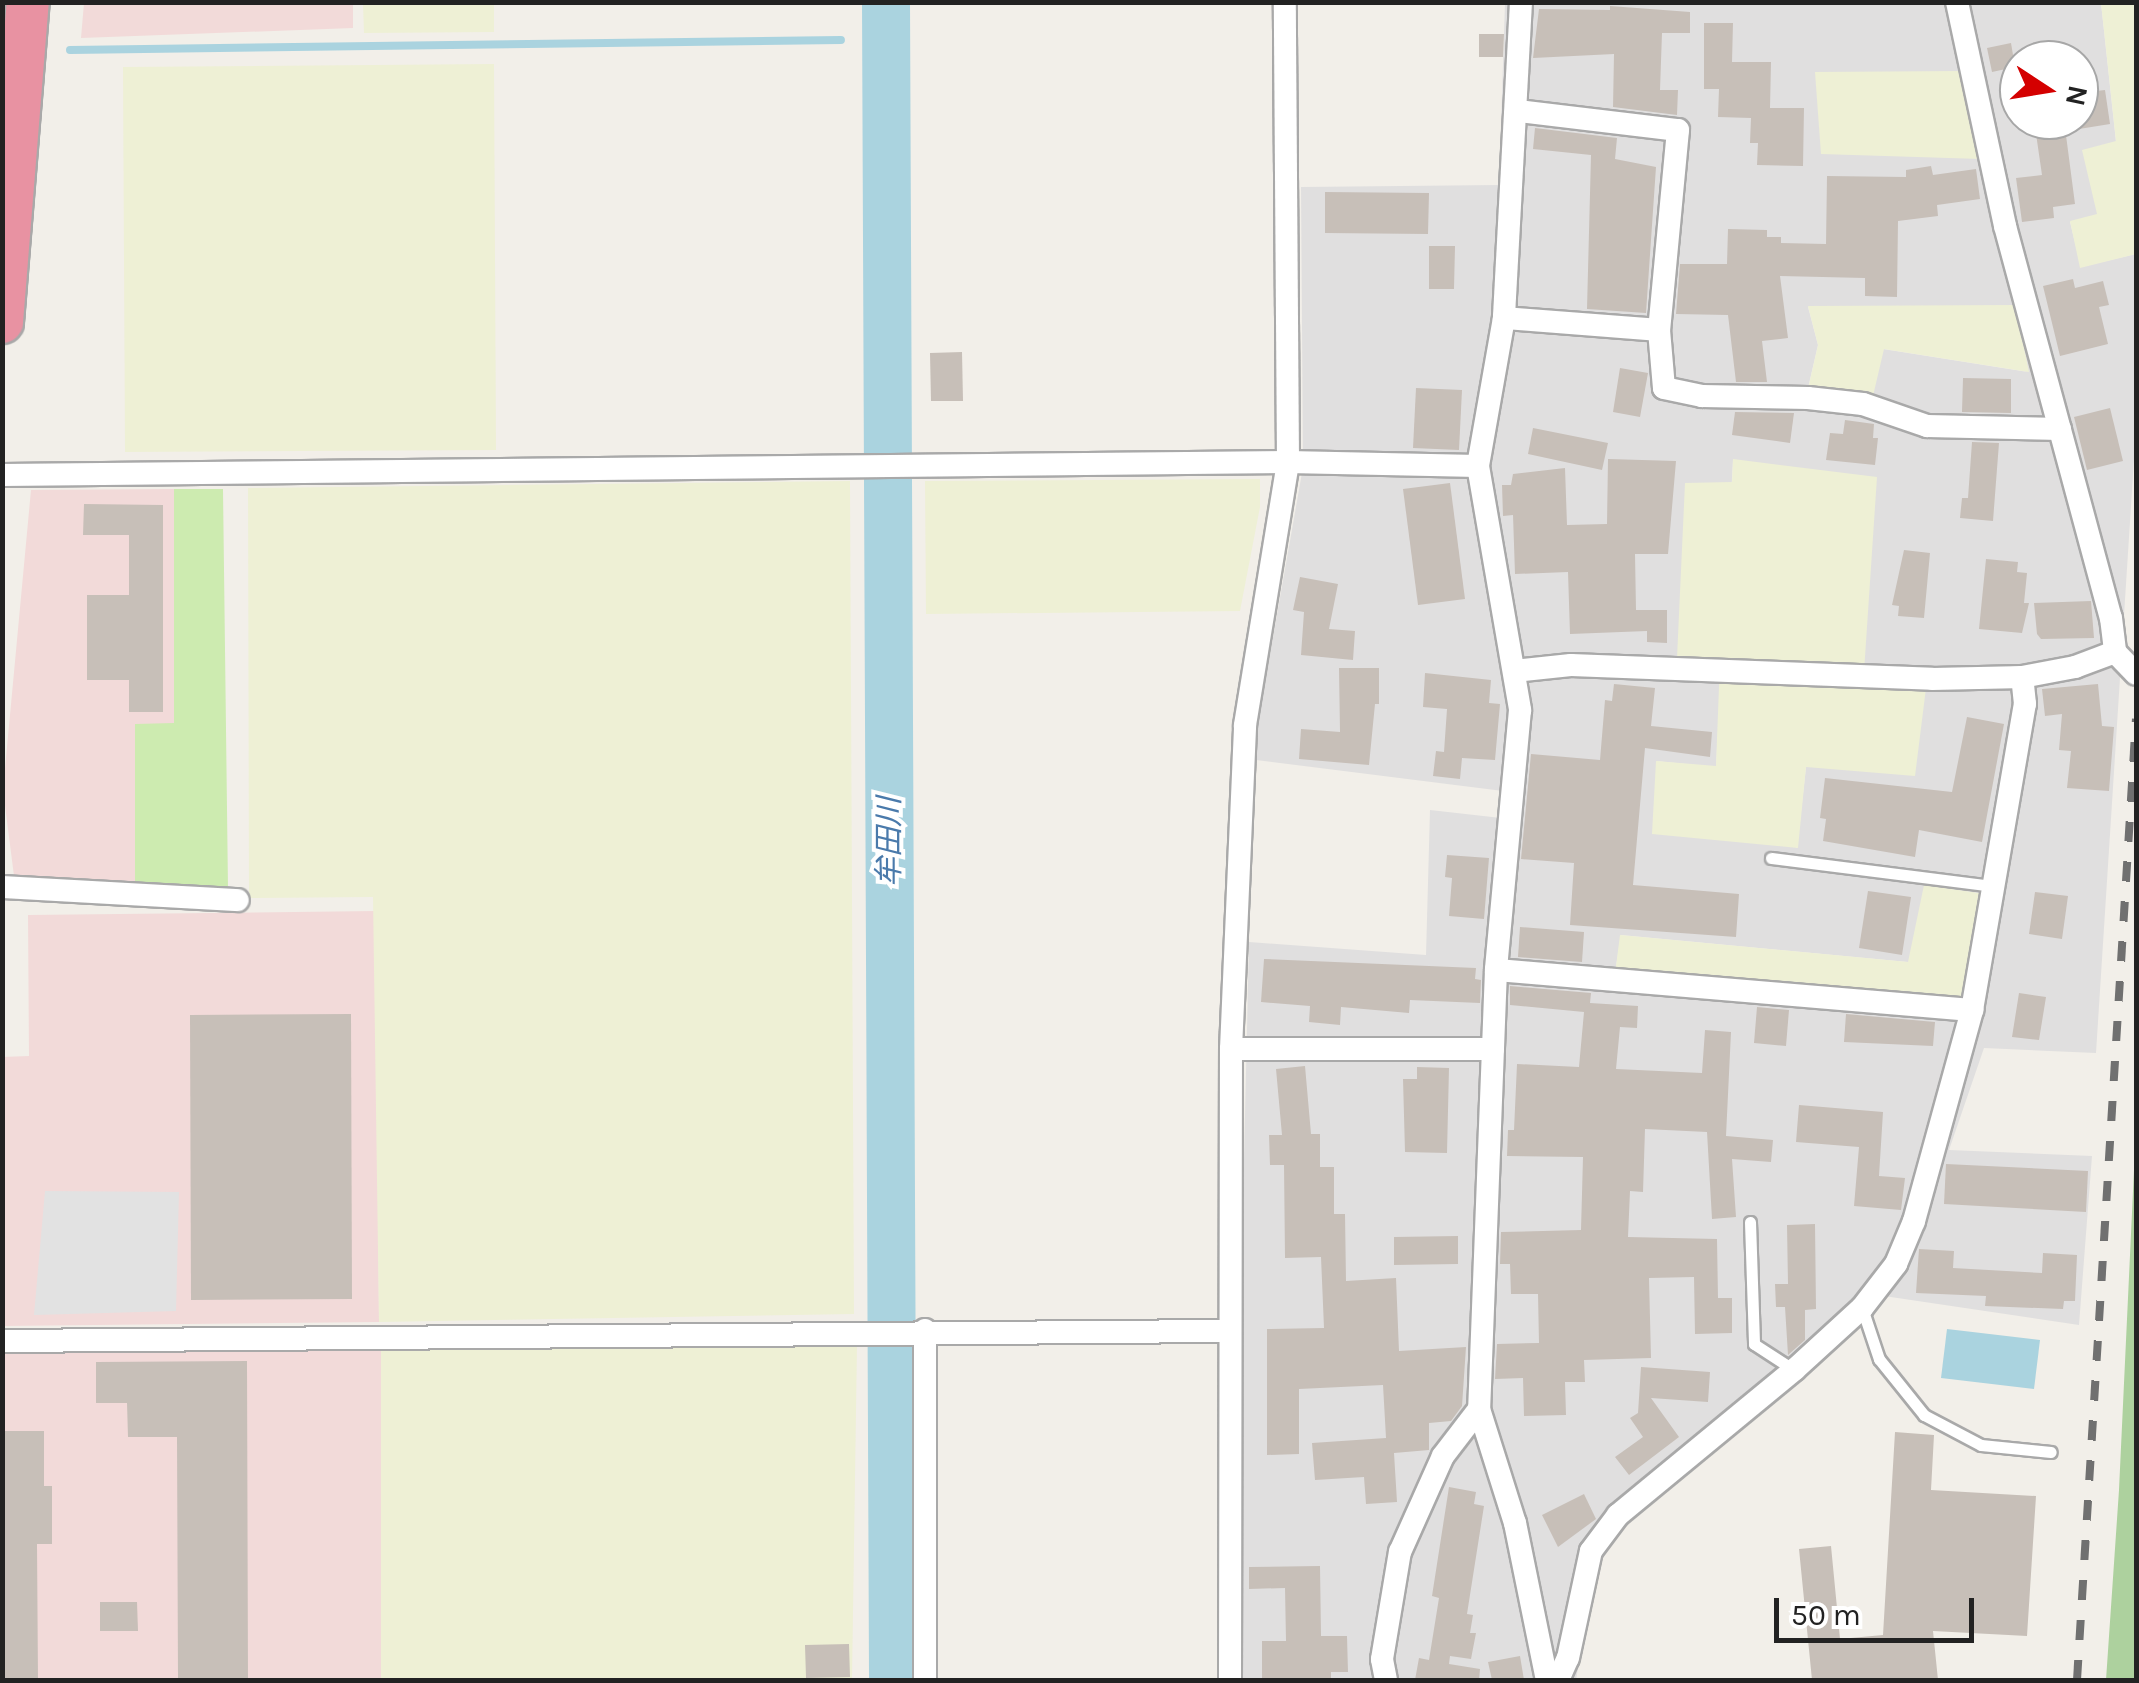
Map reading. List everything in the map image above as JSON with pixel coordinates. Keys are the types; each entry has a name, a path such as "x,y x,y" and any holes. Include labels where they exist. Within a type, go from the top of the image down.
{"highway":[{"path":"2,322 28,2"}],"street":[{"path":"1230,1680 1228,1331 1232,1049 1245,725 1288,462 1285,2"},
{"path":"1521,2 1504,318 1478,466 1520,710 1496,970 1480,1409 1515,1523 1547,1680"},
{"path":"1957,2 2005,226 2111,618 2116,652 2136,674"},
{"path":"1518,112 1678,130 1659,330 1664,388 1702,396 1808,398 1862,404 1927,426 2060,429"},
{"path":"1504,318 1659,330"},
{"path":"2,474 1288,462 1478,466"},
{"path":"1514,671 1572,666 1932,680 2022,677 2075,667 2116,652"},
{"path":"1558,1680 1568,1658 1591,1551 1618,1516 1794,1370 1862,1308 1896,1264 1914,1222 1972,1010 2025,704 2022,677"},
{"path":"2,887 238,900"},
{"path":"1496,970 1972,1010"},
{"path":"1232,1049 1493,1048"},
{"path":"2,1341 880,1330 1228,1331"},
{"path":"921,1330 924,1680"},
{"path":"1386,1680 1382,1660 1400,1552 1443,1456 1480,1409"}],"lane":[{"path":"1771,858 1994,886"},
{"path":"1750,1222 1754,1344 1794,1370"},
{"path":"1862,1308 1879,1359 1924,1414 1981,1445 2051,1452"}],"shaded area":[{"path":"84,3 353,3 353,28 81,38"},
{"path":"1505,3 2101,3 2116,142 2097,215 2070,222 2081,267 2136,254 2136,428 2096,1053 1984,1048 1949,1150 2092,1156 2079,1325 1884,1296 1624,1520 1596,1562 1576,1680 1241,1680 1240,1332 1249,942 1426,955 1430,810 1501,818 1503,791 1256,760 1257,728 1303,467 1301,187 1499,185","holes":["1808,307 2028,372 1883,349 1808,388 1818,345","1733,460 1863,687 1806,767 1797,848 1656,761 1716,767","1621,935 1908,962 1615,973"]},
{"path":"174,489 174,724 135,725 135,884 14,876 3,790 31,490"},
{"path":"376,911 379,1322 3,1326 2,1057 29,1056 28,915"},
{"path":"45,1191 179,1192 176,1311 34,1315"},
{"path":"381,1348 381,1680 3,1680 2,1352"}],"green space":[{"path":"363,3 494,3 494,32 364,33"},
{"path":"2101,3 2136,3 2136,254 2080,268 2070,221 2097,214 2082,150 2116,141"},
{"path":"494,64 496,450 125,452 123,67"},
{"path":"1961,71 1981,159 1821,154 1815,72"},
{"path":"2015,305 2029,372 1884,349 1873,396 1808,389 1818,345 1808,306"},
{"path":"1733,459 1877,477 1863,687 1926,688 1915,776 1806,767 1798,848 1652,834 1656,761 1716,766 1720,660 1677,658 1685,483 1732,482"},
{"path":"1260,479 1260,507 1240,611 926,614 925,481"},
{"path":"850,481 854,1314 379,1322 373,897 249,898 248,488"},
{"path":"174,489 223,489 228,888 135,884 135,724 174,723"},
{"path":"1924,885 1985,894 1963,1007 1615,974 1620,935 1908,962"},
{"path":"2136,1127 2136,1680 2106,1680 2119,1490"},
{"path":"857,1344 852,1680 381,1680 381,1348"}],"water":[{"path":"1947,1329 2040,1340 2034,1389 1941,1378"}],"building":[{"path":"1610,6 1690,12 1690,33 1662,33 1660,90 1678,90 1677,115 1613,107 1614,54 1533,58 1539,9 1610,10"},
{"path":"1704,23 1733,23 1732,62 1771,62 1770,108 1804,108 1803,166 1757,165 1758,143 1750,143 1751,118 1718,117 1719,89 1704,89"},
{"path":"1479,34 1504,34 1503,57 1479,57"},
{"path":"1999,46 1999,70 1992,72 1987,48"},
{"path":"2105,90 2110,124 2099,126 2099,91"},
{"path":"1535,128 1617,138 1615,159 1656,167 1646,313 1587,309 1591,155 1533,149"},
{"path":"2037,140 2067,140 2075,204 2053,207 2054,218 2022,222 2016,178 2042,175"},
{"path":"1931,166 1933,175 1976,169 1980,199 1937,205 1938,216 1898,221 1897,297 1865,296 1865,278 1780,276 1788,338 1762,341 1767,382 1736,382 1728,315 1676,314 1680,264 1727,264 1728,229 1767,230 1767,237 1781,237 1781,243 1826,244 1827,176 1906,177 1906,170"},
{"path":"1325,192 1429,193 1428,234 1325,233"},
{"path":"1429,246 1455,246 1454,289 1429,289"},
{"path":"2073,279 2075,288 2103,281 2109,305 2099,307 2108,344 2060,356 2043,286"},
{"path":"962,352 963,401 931,401 930,353"},
{"path":"1620,368 1648,373 1640,417 1613,412"},
{"path":"1963,378 2011,379 2011,413 1962,412"},
{"path":"1416,388 1462,390 1459,450 1413,448"},
{"path":"2110,408 2123,461 2087,470 2074,417"},
{"path":"1735,412 1794,413 1790,443 1732,435"},
{"path":"1845,420 1874,424 1873,438 1878,438 1875,465 1826,460 1830,433 1843,434"},
{"path":"1533,428 1608,443 1602,470 1528,454"},
{"path":"1972,442 1999,443 1993,521 1960,518 1962,498 1968,498"},
{"path":"1608,459 1676,461 1668,554 1635,554 1636,610 1667,610 1667,643 1647,642 1647,631 1570,634 1568,572 1515,574 1513,515 1503,516 1502,485 1511,485 1513,474 1565,468 1567,525 1607,524"},
{"path":"1450,483 1465,599 1418,605 1403,489"},
{"path":"84,504 163,505 163,712 129,712 129,680 87,680 87,595 129,595 129,535 83,535"},
{"path":"1904,550 1930,553 1924,618 1898,616 1899,606 1892,605"},
{"path":"1986,559 2018,562 2017,572 2027,573 2024,603 2029,603 2022,633 1979,629"},
{"path":"1300,577 1338,584 1329,629 1355,631 1353,660 1301,655 1304,612 1293,610"},
{"path":"2091,601 2094,638 2041,639 2037,634 2034,603"},
{"path":"1339,668 1379,668 1379,704 1375,704 1369,765 1299,759 1301,729 1340,732"},
{"path":"1425,673 1491,680 1489,703 1500,704 1495,760 1462,758 1460,779 1433,776 1436,751 1444,752 1447,709 1423,707"},
{"path":"1614,684 1655,688 1651,726 1712,732 1710,757 1645,748 1633,885 1739,894 1736,937 1570,925 1574,863 1521,859 1531,754 1600,760 1605,700 1612,701"},
{"path":"2098,684 2102,726 2114,727 2109,791 2067,788 2071,751 2059,750 2062,714 2045,716 2042,689"},
{"path":"1967,717 2004,724 1982,842 1919,830 1915,857 1823,841 1826,819 1820,818 1825,778 1952,792"},
{"path":"1447,855 1489,858 1484,919 1449,916 1452,878 1445,877"},
{"path":"1868,891 1911,897 1902,955 1859,948"},
{"path":"2035,892 2068,896 2062,939 2029,934"},
{"path":"1520,927 1584,932 1582,962 1518,957"},
{"path":"1264,959 1476,968 1475,979 1481,980 1480,1003 1410,1000 1409,1013 1341,1007 1340,1025 1309,1022 1310,1006 1261,1002"},
{"path":"1510,986 1591,993 1590,1003 1638,1006 1637,1028 1620,1027 1616,1069 1702,1073 1705,1030 1731,1032 1726,1136 1773,1140 1771,1162 1732,1159 1736,1217 1712,1219 1707,1132 1645,1129 1643,1192 1630,1191 1628,1237 1717,1239 1718,1298 1732,1298 1732,1333 1695,1334 1694,1277 1649,1278 1651,1358 1584,1360 1585,1382 1565,1382 1566,1415 1524,1416 1523,1378 1495,1379 1497,1344 1539,1343 1538,1294 1511,1294 1510,1264 1500,1264 1501,1232 1581,1230 1583,1157 1507,1156 1508,1130 1514,1130 1517,1064 1579,1067 1584,1012 1510,1005"},
{"path":"2019,993 2046,997 2039,1040 2012,1037"},
{"path":"1757,1007 1789,1010 1786,1046 1754,1043"},
{"path":"351,1014 352,1299 191,1300 190,1015"},
{"path":"1846,1014 1935,1022 1933,1046 1844,1042"},
{"path":"1305,1066 1311,1134 1320,1134 1320,1167 1334,1167 1334,1214 1345,1214 1346,1281 1396,1278 1399,1351 1466,1347 1462,1406 1451,1421 1429,1423 1429,1450 1394,1453 1397,1502 1366,1504 1364,1477 1315,1480 1312,1443 1386,1438 1383,1385 1299,1389 1299,1454 1267,1455 1267,1329 1324,1328 1321,1257 1285,1258 1284,1165 1270,1165 1269,1135 1282,1135 1276,1069"},
{"path":"1417,1067 1449,1068 1447,1153 1405,1152 1403,1079 1417,1079"},
{"path":"1799,1105 1883,1112 1879,1176 1905,1178 1901,1210 1854,1206 1859,1147 1796,1142"},
{"path":"1946,1164 2088,1171 2086,1212 1944,1204"},
{"path":"1815,1224 1816,1309 1805,1310 1805,1340 1788,1355 1785,1307 1776,1307 1775,1284 1788,1284 1787,1225"},
{"path":"1458,1236 1458,1264 1394,1265 1394,1237"},
{"path":"1919,1249 1954,1251 1953,1268 2042,1273 2043,1253 2077,1255 2075,1301 2064,1301 2063,1309 1985,1306 1986,1296 1916,1293"},
{"path":"247,1361 248,1680 178,1680 177,1437 128,1437 127,1403 96,1403 96,1362"},
{"path":"1641,1367 1710,1372 1708,1402 1651,1398 1679,1437 1629,1475 1615,1457 1643,1437 1630,1418 1638,1413"},
{"path":"2,1431 44,1431 44,1486 52,1486 52,1544 37,1544 38,1680 2,1680"},
{"path":"1895,1432 1934,1435 1931,1490 2036,1496 2027,1636 1933,1631 1938,1680 1812,1680 1799,1549 1831,1546 1840,1639 1883,1635"},
{"path":"1449,1487 1476,1492 1474,1504 1484,1506 1467,1614 1473,1615 1470,1633 1476,1633 1471,1659 1450,1656 1449,1664 1480,1669 1479,1680 1415,1680 1419,1658 1429,1660 1439,1598 1432,1596"},
{"path":"1584,1494 1596,1519 1558,1547 1542,1515"},
{"path":"1320,1566 1321,1636 1347,1636 1348,1672 1331,1672 1331,1679 1262,1680 1262,1641 1286,1641 1285,1588 1249,1589 1249,1567"},
{"path":"100,1602 137,1602 138,1631 100,1631"},
{"path":"849,1644 850,1677 806,1678 805,1645"},
{"path":"1520,1656 1524,1680 1492,1680 1488,1662"}],"waterway":[{"name":"牟田川","path":"886,2 893,1680"},
{"path":"70,50 841,40"}],"railway":[{"path":"2077,1680 2136,719"}]}
